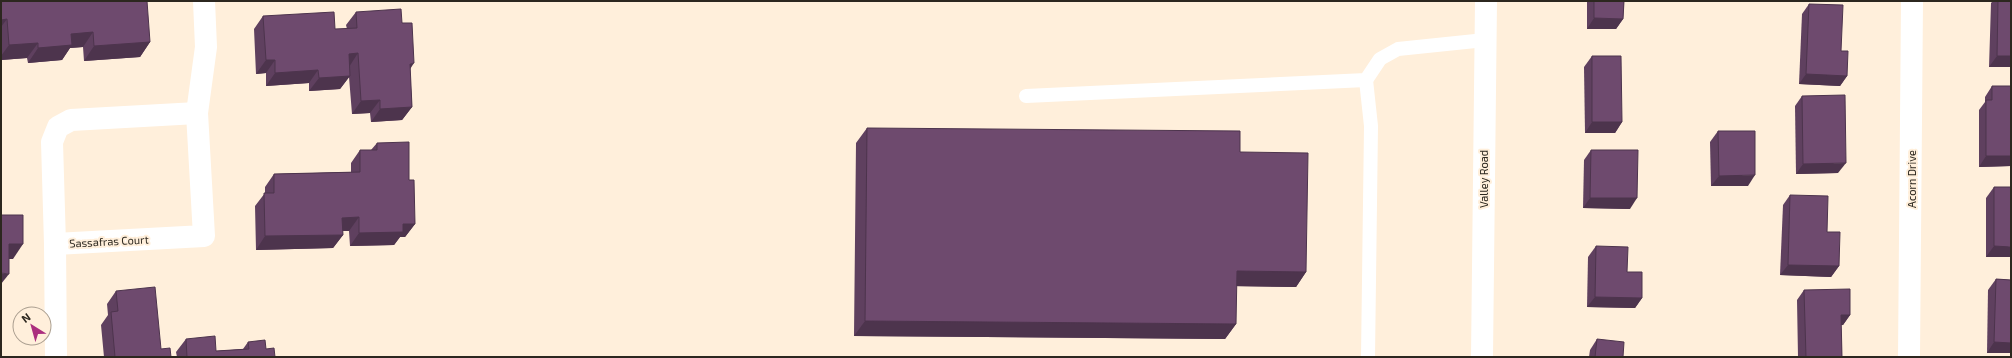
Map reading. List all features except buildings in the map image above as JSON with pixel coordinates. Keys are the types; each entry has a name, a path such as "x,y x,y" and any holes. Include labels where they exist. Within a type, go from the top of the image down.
{"street":[{"name":"Sassafras Court","path":"197,113 71,120 58,127 52,142 55,244 204,236 197,113 206,47 204,1"},
{"name":"Valley Road","path":"1482,357 1486,1"},
{"name":"Acorn Drive","path":"1910,357 1912,1"},
{"path":"55,244 56,357"}],"lane":[{"path":"1368,357 1370,126 1366,80 1380,59 1398,49 1485,40"},
{"path":"1026,96 1366,80"}]}
